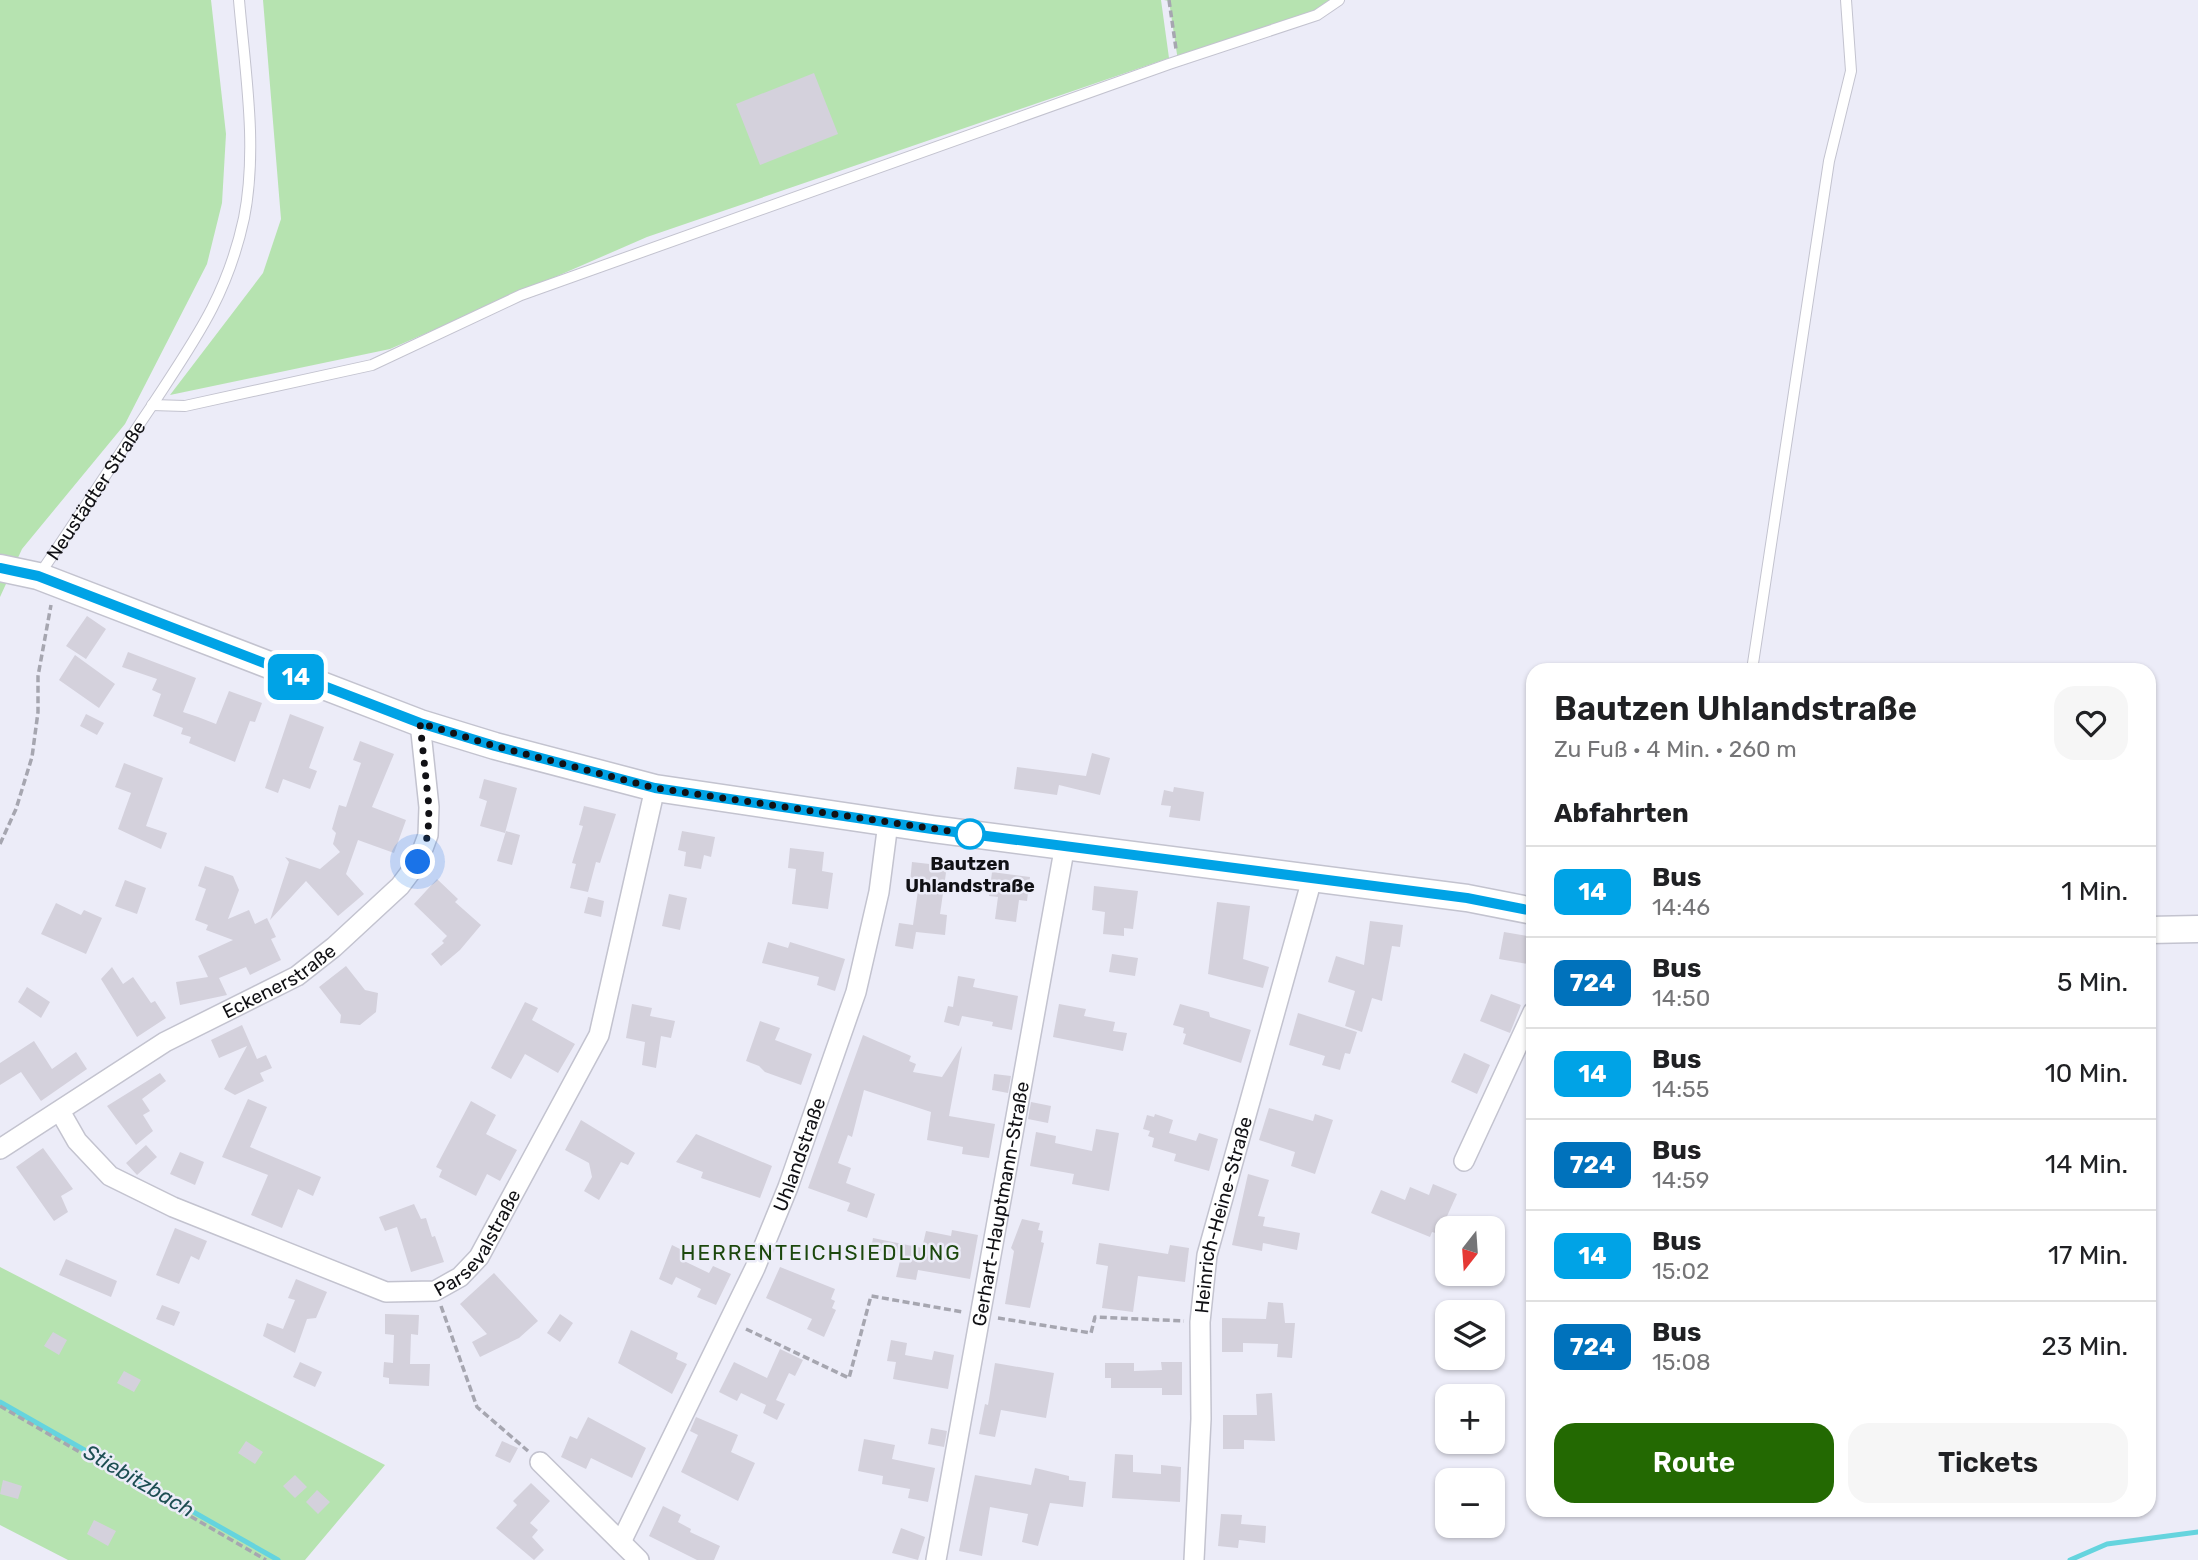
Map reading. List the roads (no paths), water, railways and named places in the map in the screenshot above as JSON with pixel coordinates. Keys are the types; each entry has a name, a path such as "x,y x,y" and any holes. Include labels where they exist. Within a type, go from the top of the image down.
{"street":[{"name":"Neustädter Straße","path":"0,568 47,579 420,723 495,746 655,788 888,823 1467,898 1526,910"},
{"name":"Eckenerstraße","path":"0,1149 61,1113 165,1042 297,976 334,947 400,886 418,862 428,835 429,807 420,723"},
{"name":"Parsevalstraße","path":"61,1113 77,1141 110,1176 173,1207 386,1293 435,1291 460,1277 479,1257 599,1035 655,788"},
{"name":"Uhlandstraße","path":"621,1542 755,1268 788,1188 856,992 879,892 888,823"},
{"name":"Gerhart-Hauptmann-Straße","path":"936,1560 1065,845"},
{"name":"Heinrich-Heine-Straße","path":"1194,1560 1201,1419 1200,1322 1207,1255 1312,879"},
{"path":"2156,930 2198,929"},
{"path":"1464,1161 1526,1027"},
{"path":"540,1462 639,1560"}],"lane":[{"name":"Neustädter Straße","path":"47,579 152,405 187,355 215,307 232,263 244,215 251,140 239,0"},
{"path":"152,405 185,406 372,365 521,295 1178,61 1317,15 1339,0"},
{"path":"1753,663 1829,161 1851,71 1846,0"}],"waterway":[{"name":"Stiebitzbach","path":"0,1402 278,1560"},
{"path":"2070,1560 2107,1544 2198,1532"}],"place":[{"name":"Bautzen Uhlandstraße","path":"970,834"}],"district":[{"name":"HERRENTEICHSIEDLUNG","path":"821,1253"}]}
